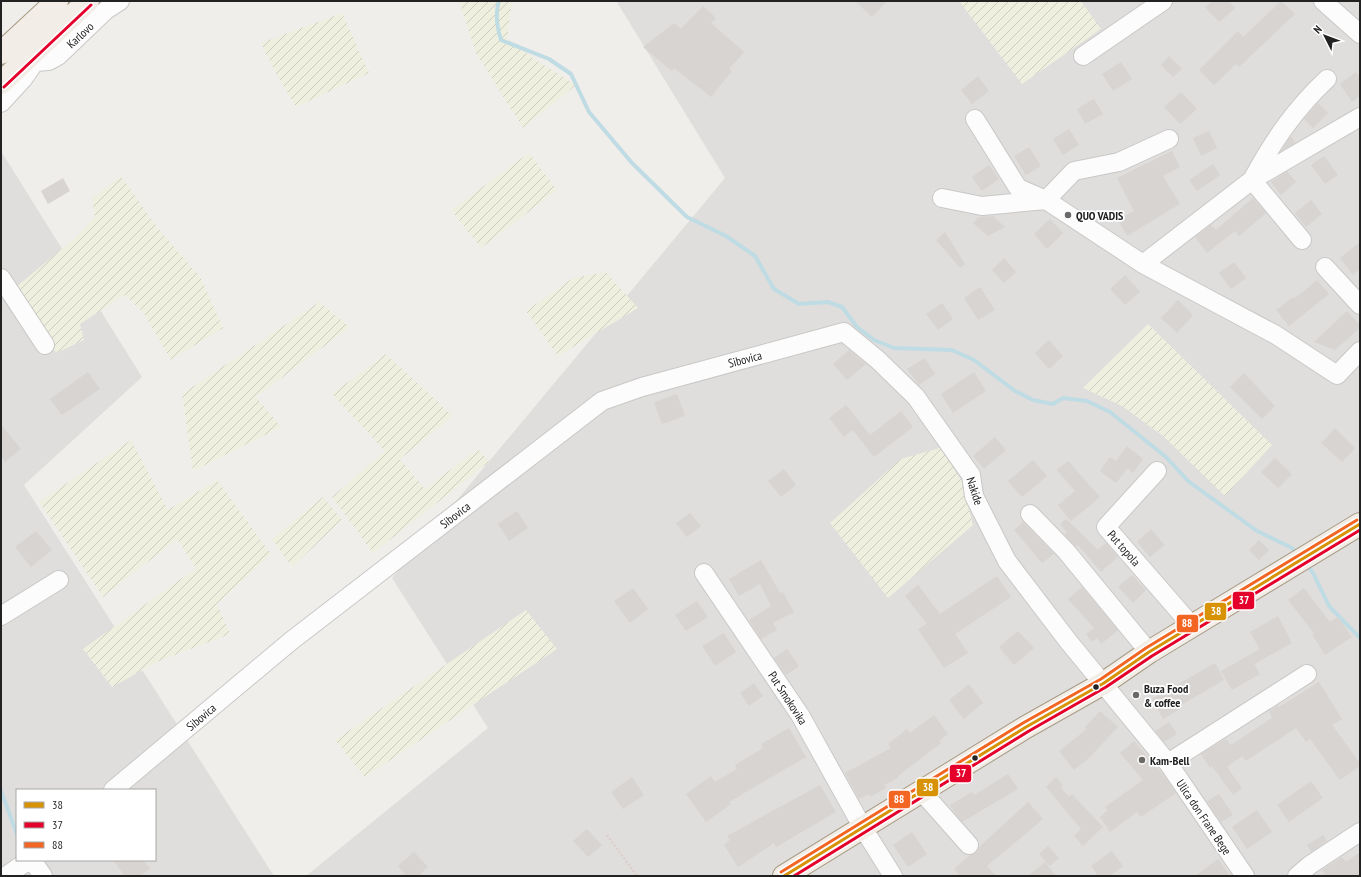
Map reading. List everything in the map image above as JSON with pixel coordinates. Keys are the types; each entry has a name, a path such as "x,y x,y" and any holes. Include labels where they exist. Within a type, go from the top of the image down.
{"main road":[{"path":"1,53 57,1"},
{"path":"1,83 88,1"},
{"path":"784,876 1026,727 1104,683 1149,652 1360,524"}],"street":[{"path":"30,27 34,10 41,1"},
{"name":"Karlovo","path":"36,62 49,61 58,56 106,10 120,1"},
{"path":"1083,56 1163,1"},
{"path":"1323,1 1360,34"},
{"path":"1,103 36,62 50,38"},
{"path":"1252,180 1268,150 1304,101 1327,79"},
{"path":"1143,264 1252,180 1360,117"},
{"path":"975,119 1018,188 1046,200 1143,264 1276,335 1337,375 1360,351"},
{"path":"942,198 982,206 1046,200 1074,171 1119,162 1169,139"},
{"path":"1252,180 1302,240"},
{"path":"1324,267 1360,305"},
{"path":"1,278 45,345"},
{"name":"Nakide","path":"844,332 878,360 916,397 971,475 974,496 1007,561 1068,642 1104,683"},
{"name":"Sibovica","path":"114,789 292,641 602,401 642,387 844,332"},
{"name":"Put topola","path":"1156,471 1106,527 1192,626"},
{"path":"1030,514 1066,551 1149,652"},
{"name":"Put Smokovika","path":"704,573 800,715 863,828 893,876"},
{"path":"1,616 59,580"},
{"path":"1168,762 1307,674"},
{"name":"Ulica don Frane Bege","path":"1104,683 1168,762 1245,876"},
{"path":"922,792 969,845"},
{"path":"1297,876 1310,865 1360,832"},
{"path":"6,876 28,861"},
{"path":"31,861 43,876"}],"path":[{"path":"607,835 637,876"}],"shaded area":[{"path":"618,1 1360,1 1360,876 306,876 488,728 392,578 725,178 618,4"},
{"path":"1,151 142,377 24,485 274,876 1,876"}],"green space":[{"path":"459,1 512,1 507,39 536,60 576,85 523,128 476,53"},
{"path":"959,1 1081,1 1101,29 1022,84"},
{"path":"342,13 369,73 296,107 275,72 261,43"},
{"path":"529,153 557,190 481,248 451,210"},
{"path":"121,176 157,227 201,278 223,328 171,360 143,312 125,295 80,324 84,340 56,353 38,326 16,287 75,238 95,217 92,198"},
{"path":"606,272 638,308 558,356 526,311 573,278"},
{"path":"319,302 350,327 256,397 281,427 193,471 182,394"},
{"path":"1148,324 1272,445 1225,496 1163,436 1122,406 1083,388"},
{"path":"386,354 453,416 400,459 425,489 478,449 489,462 373,553 332,497 385,451 332,394"},
{"path":"131,440 168,510 217,480 271,554 217,604 230,634 159,661 112,687 83,649 196,568 177,539 103,597 39,502"},
{"path":"940,448 961,480 973,525 888,598 830,523 901,459"},
{"path":"323,497 342,520 292,567 272,539"},
{"path":"526,610 557,649 365,777 335,740"}],"building":[{"path":"855,1 887,1 872,17"},
{"path":"1212,1 1229,1 1235,8 1219,22 1205,7"},
{"path":"1281,1 1295,14 1239,67 1236,64 1214,85 1199,70 1238,31 1243,37"},
{"path":"703,6 716,18 711,23 744,52 729,69 732,71 711,97 674,68 672,71 643,47 674,23 681,29"},
{"path":"1169,56 1182,69 1173,77 1161,65"},
{"path":"1121,62 1132,79 1113,91 1102,74"},
{"path":"1356,72 1360,78 1360,96 1352,102 1340,84"},
{"path":"978,76 989,91 972,104 961,90"},
{"path":"1181,92 1197,109 1180,124 1164,107"},
{"path":"1094,99 1103,114 1085,124 1077,109"},
{"path":"1318,103 1328,113 1313,128 1304,119"},
{"path":"1069,129 1079,145 1063,155 1053,139"},
{"path":"1209,131 1217,148 1201,156 1193,138"},
{"path":"1291,136 1295,143 1281,151"},
{"path":"1029,147 1041,166 1026,175 1014,156"},
{"path":"1172,151 1180,167 1163,176 1180,204 1127,236 1118,220 1134,211 1117,178"},
{"path":"1324,156 1338,175 1325,184 1311,165"},
{"path":"1213,164 1220,175 1197,191 1189,180"},
{"path":"989,165 999,179 982,191 972,177"},
{"path":"1287,171 1296,182 1281,195 1271,182"},
{"path":"63,178 70,191 48,204 41,191"},
{"path":"1253,198 1266,213 1239,236 1235,231 1207,253 1195,237 1211,225 1216,230"},
{"path":"1311,200 1322,214 1306,227 1295,213"},
{"path":"993,216 1005,227 988,236 973,223 979,217"},
{"path":"1050,219 1063,233 1047,249 1034,234"},
{"path":"945,232 965,264 960,268 936,240"},
{"path":"1360,242 1360,269 1353,275 1340,258"},
{"path":"1004,258 1016,272 1004,283 992,270"},
{"path":"1234,262 1246,278 1231,289 1219,273"},
{"path":"1125,275 1140,292 1125,305 1110,289"},
{"path":"1317,280 1329,294 1289,326 1276,310 1293,297 1294,299"},
{"path":"980,287 995,310 978,320 964,298"},
{"path":"1178,300 1193,315 1177,333 1161,318"},
{"path":"942,303 953,319 938,330 926,314"},
{"path":"1347,311 1360,325 1360,328 1335,350 1314,342"},
{"path":"1049,340 1063,356 1049,369 1035,353"},
{"path":"849,350 866,364 847,380 833,364"},
{"path":"925,358 935,374 919,385 907,369"},
{"path":"88,372 100,389 62,415 50,399"},
{"path":"974,372 986,391 953,413 941,394"},
{"path":"1244,373 1275,406 1262,419 1230,387"},
{"path":"677,394 685,416 662,424 654,402"},
{"path":"846,405 870,435 901,411 913,427 874,457 853,430 844,437 829,418"},
{"path":"1,425 21,449 5,462 1,456"},
{"path":"1335,428 1355,448 1342,462 1321,443"},
{"path":"995,437 1006,450 984,469 973,456"},
{"path":"1127,446 1143,459 1133,473 1128,468 1116,483 1100,471 1110,457 1116,461"},
{"path":"1275,458 1292,474 1278,488 1261,472"},
{"path":"1033,460 1047,476 1022,497 1008,481"},
{"path":"1068,461 1100,497 1071,521 1058,505 1075,491 1057,470"},
{"path":"784,469 796,485 781,497 768,481"},
{"path":"517,511 528,528 509,541 498,524"},
{"path":"690,513 701,526 687,537 676,523"},
{"path":"1066,519 1098,550 1106,543 1118,557 1101,572 1078,545 1076,547 1065,535 1067,532 1060,524"},
{"path":"1023,522 1054,554 1042,563 1014,530"},
{"path":"1151,529 1165,545 1150,557 1137,542"},
{"path":"36,531 52,550 31,567 15,547"},
{"path":"1259,540 1269,550 1259,560 1249,550"},
{"path":"761,560 780,593 783,592 794,612 773,623 777,630 761,639 749,620 771,606 760,584 739,596 729,579"},
{"path":"1132,575 1146,590 1133,603 1118,587"},
{"path":"997,576 1011,597 955,634 968,653 944,668 918,629 927,624 905,596 918,585 940,614"},
{"path":"1082,587 1118,630 1101,644 1097,638 1092,642 1086,634 1094,628 1068,599"},
{"path":"633,588 648,609 630,623 614,601"},
{"path":"1304,588 1330,622 1338,617 1352,637 1325,655 1312,634 1314,633 1288,600"},
{"path":"697,601 708,617 686,631 675,615"},
{"path":"1278,616 1292,643 1254,664 1260,674 1232,690 1221,671 1260,649 1250,632"},
{"path":"1018,631 1034,648 1014,665 999,647"},
{"path":"724,633 736,652 715,666 702,646"},
{"path":"787,649 799,666 786,675 774,658"},
{"path":"1215,663 1224,680 1181,705 1182,708 1163,719 1152,699"},
{"path":"1319,682 1342,719 1332,725 1360,763 1360,766 1340,780 1310,739 1306,742 1296,728 1246,761 1242,756 1227,767 1242,788 1233,795 1212,766 1210,768 1201,754 1226,739 1231,745 1272,718 1269,711 1278,705 1279,707"},
{"path":"754,683 763,696 749,706 740,693"},
{"path":"969,684 983,703 964,719 949,700"},
{"path":"1100,711 1118,727 1089,758 1074,770 1059,751 1087,729 1085,727"},
{"path":"934,715 948,734 939,741 941,743 898,776 898,778 884,785 886,788 870,797 869,794 859,799 845,773 891,748 888,744 907,729 910,733"},
{"path":"1169,722 1177,734 1164,742 1155,731"},
{"path":"789,728 806,757 729,802 731,804 706,822 686,794 711,776 715,782 737,769 735,765 763,748 761,744"},
{"path":"1134,741 1176,793 1141,817 1137,812 1110,832 1100,817 1108,810 1105,807 1143,780 1120,753"},
{"path":"1008,774 1018,789 962,822 950,805 972,792 974,795"},
{"path":"632,777 644,795 623,809 611,792"},
{"path":"1056,777 1063,785 1061,788 1069,797 1072,794 1103,827 1083,846 1074,836 1081,829 1046,787"},
{"path":"1311,781 1323,798 1289,822 1277,805"},
{"path":"820,785 836,812 776,847 774,843 738,867 724,845 730,840 727,836"},
{"path":"1219,794 1233,815 1221,822 1207,801"},
{"path":"1028,802 1043,819 987,866 996,876 960,876 954,869 970,855 976,853 979,847"},
{"path":"1257,810 1272,832 1247,849 1232,827"},
{"path":"587,829 602,845 588,857 573,841"},
{"path":"912,832 927,854 908,867 893,845"},
{"path":"1323,835 1327,841 1311,852 1307,845"},
{"path":"1048,846 1059,858 1050,866 1039,854"},
{"path":"1112,851 1123,866 1110,876 1098,876 1091,866"},
{"path":"414,852 428,867 418,876 406,876 398,866"},
{"path":"1360,852 1360,876 1326,876 1322,870 1342,857 1346,862"},
{"path":"1218,859 1230,876 1195,876"},
{"path":"114,861 144,861 150,869 140,876 125,876"},
{"path":"1045,862 1056,876 1028,876"}],"waterway":[{"path":"499,1 497,20 501,40 549,59 571,74 589,112 632,163 687,217 726,236 755,256 774,289 799,304 828,302 842,307 857,327 874,340 894,348 952,350 974,360 1015,391 1033,400 1053,404 1063,398 1087,401 1110,412 1166,457 1188,481 1257,531 1292,548 1298,555"},
{"path":"1306,564 1313,573 1329,606 1360,638"},
{"path":"1,791 16,831"}],"transit line":[{"name":"37","path":"4,87 91,5"},
{"name":"88","path":"781,872 1023,723 1101,679 1146,648 1357,520"},
{"name":"38","path":"784,876 1026,727 1104,683 1149,652 1360,524"},
{"name":"37","path":"794,876 1029,731 1106,687 1152,656 1360,530"}],"place":[{"name":"QUO VADIS","path":"1068,215"},
{"name":"Buza Food & coffee","path":"1136,695"},
{"name":"Kam-Bell","path":"1142,760"}]}
